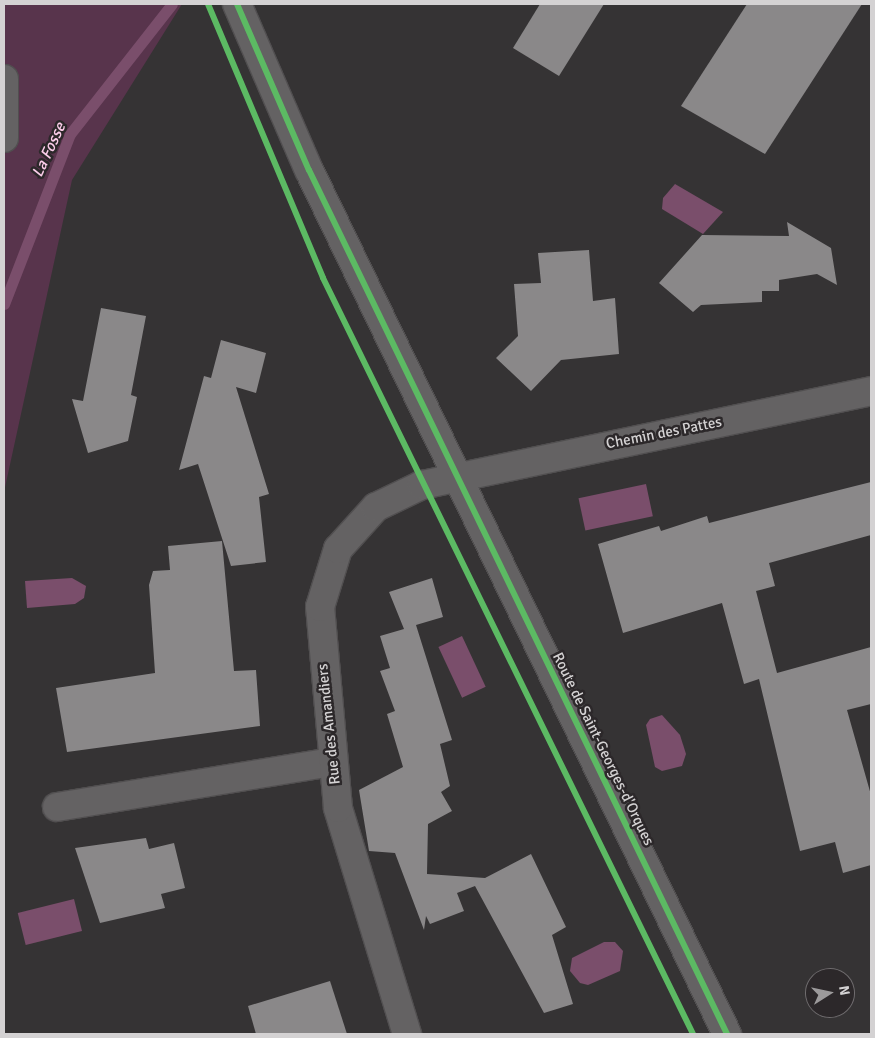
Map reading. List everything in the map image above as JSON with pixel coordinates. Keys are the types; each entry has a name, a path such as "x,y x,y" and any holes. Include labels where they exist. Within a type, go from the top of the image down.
{"street":[{"name":"Route de Saint-Georges-d'Orques","path":"242,16 309,170 727,1034"},
{"path":"4,78 4,138"},
{"name":"Chemin des Pattes","path":"456,475 871,391"},
{"name":"Rue des Amandiers","path":"407,1034 338,808 332,762 320,606 338,549 376,507 422,485 456,475"},
{"path":"57,806 332,762"}],"shaded area":[{"path":"4,4 182,4 72,180 4,492"},
{"path":"675,184 723,212 703,234 662,209 663,198"},
{"path":"646,484 653,516 585,531 579,498"},
{"path":"72,578 86,586 84,598 75,604 27,608 25,581"},
{"path":"462,636 486,687 462,698 438,647"},
{"path":"662,715 680,735 686,754 682,766 662,771 655,767 646,725 650,719"},
{"path":"74,899 82,931 26,945 18,913"},
{"path":"604,942 615,942 623,951 620,971 588,985 580,983 570,971 572,958"}],"building":[{"path":"540,4 604,4 559,76 513,48"},
{"path":"747,4 862,4 765,154 681,106"},
{"path":"787,222 831,248 837,285 817,274 779,280 779,291 762,291 762,302 701,305 693,312 659,283 702,235 789,236"},
{"path":"589,250 593,301 615,298 619,354 561,360 531,391 496,358 518,336 514,284 541,283 538,253"},
{"path":"101,308 146,316 131,395 137,397 128,441 88,453 72,399 83,401"},
{"path":"221,340 266,353 256,393 236,387 269,494 259,497 266,562 231,566 198,464 179,470 204,376 211,378"},
{"path":"871,482 871,535 769,563 775,586 756,591 777,673 871,647 871,704 847,710 871,795 871,865 843,873 835,842 800,851 759,679 744,684 722,603 623,633 598,544 659,526 661,531 707,516 709,523"},
{"path":"222,541 234,671 256,670 260,726 67,752 56,688 155,673 149,585 153,571 170,570 168,546"},
{"path":"432,578 443,617 416,625 452,740 440,744 450,786 441,792 452,811 428,824 427,874 485,878 531,854 566,927 552,935 573,1004 544,1013 475,886 457,893 464,911 430,924 426,916 424,930 395,853 369,851 359,790 403,767 387,714 395,711 380,671 390,668 380,636 404,629 389,592"},
{"path":"146,838 149,849 174,843 185,888 161,894 165,908 100,923 75,848"},
{"path":"330,981 347,1034 256,1034 248,1006"}],"waterway":[{"name":"La Fosse","path":"4,304 70,134 172,4"}],"cycle path":[{"path":"208,4 323,278 693,1034"},
{"path":"237,4 309,170 727,1034"}]}
